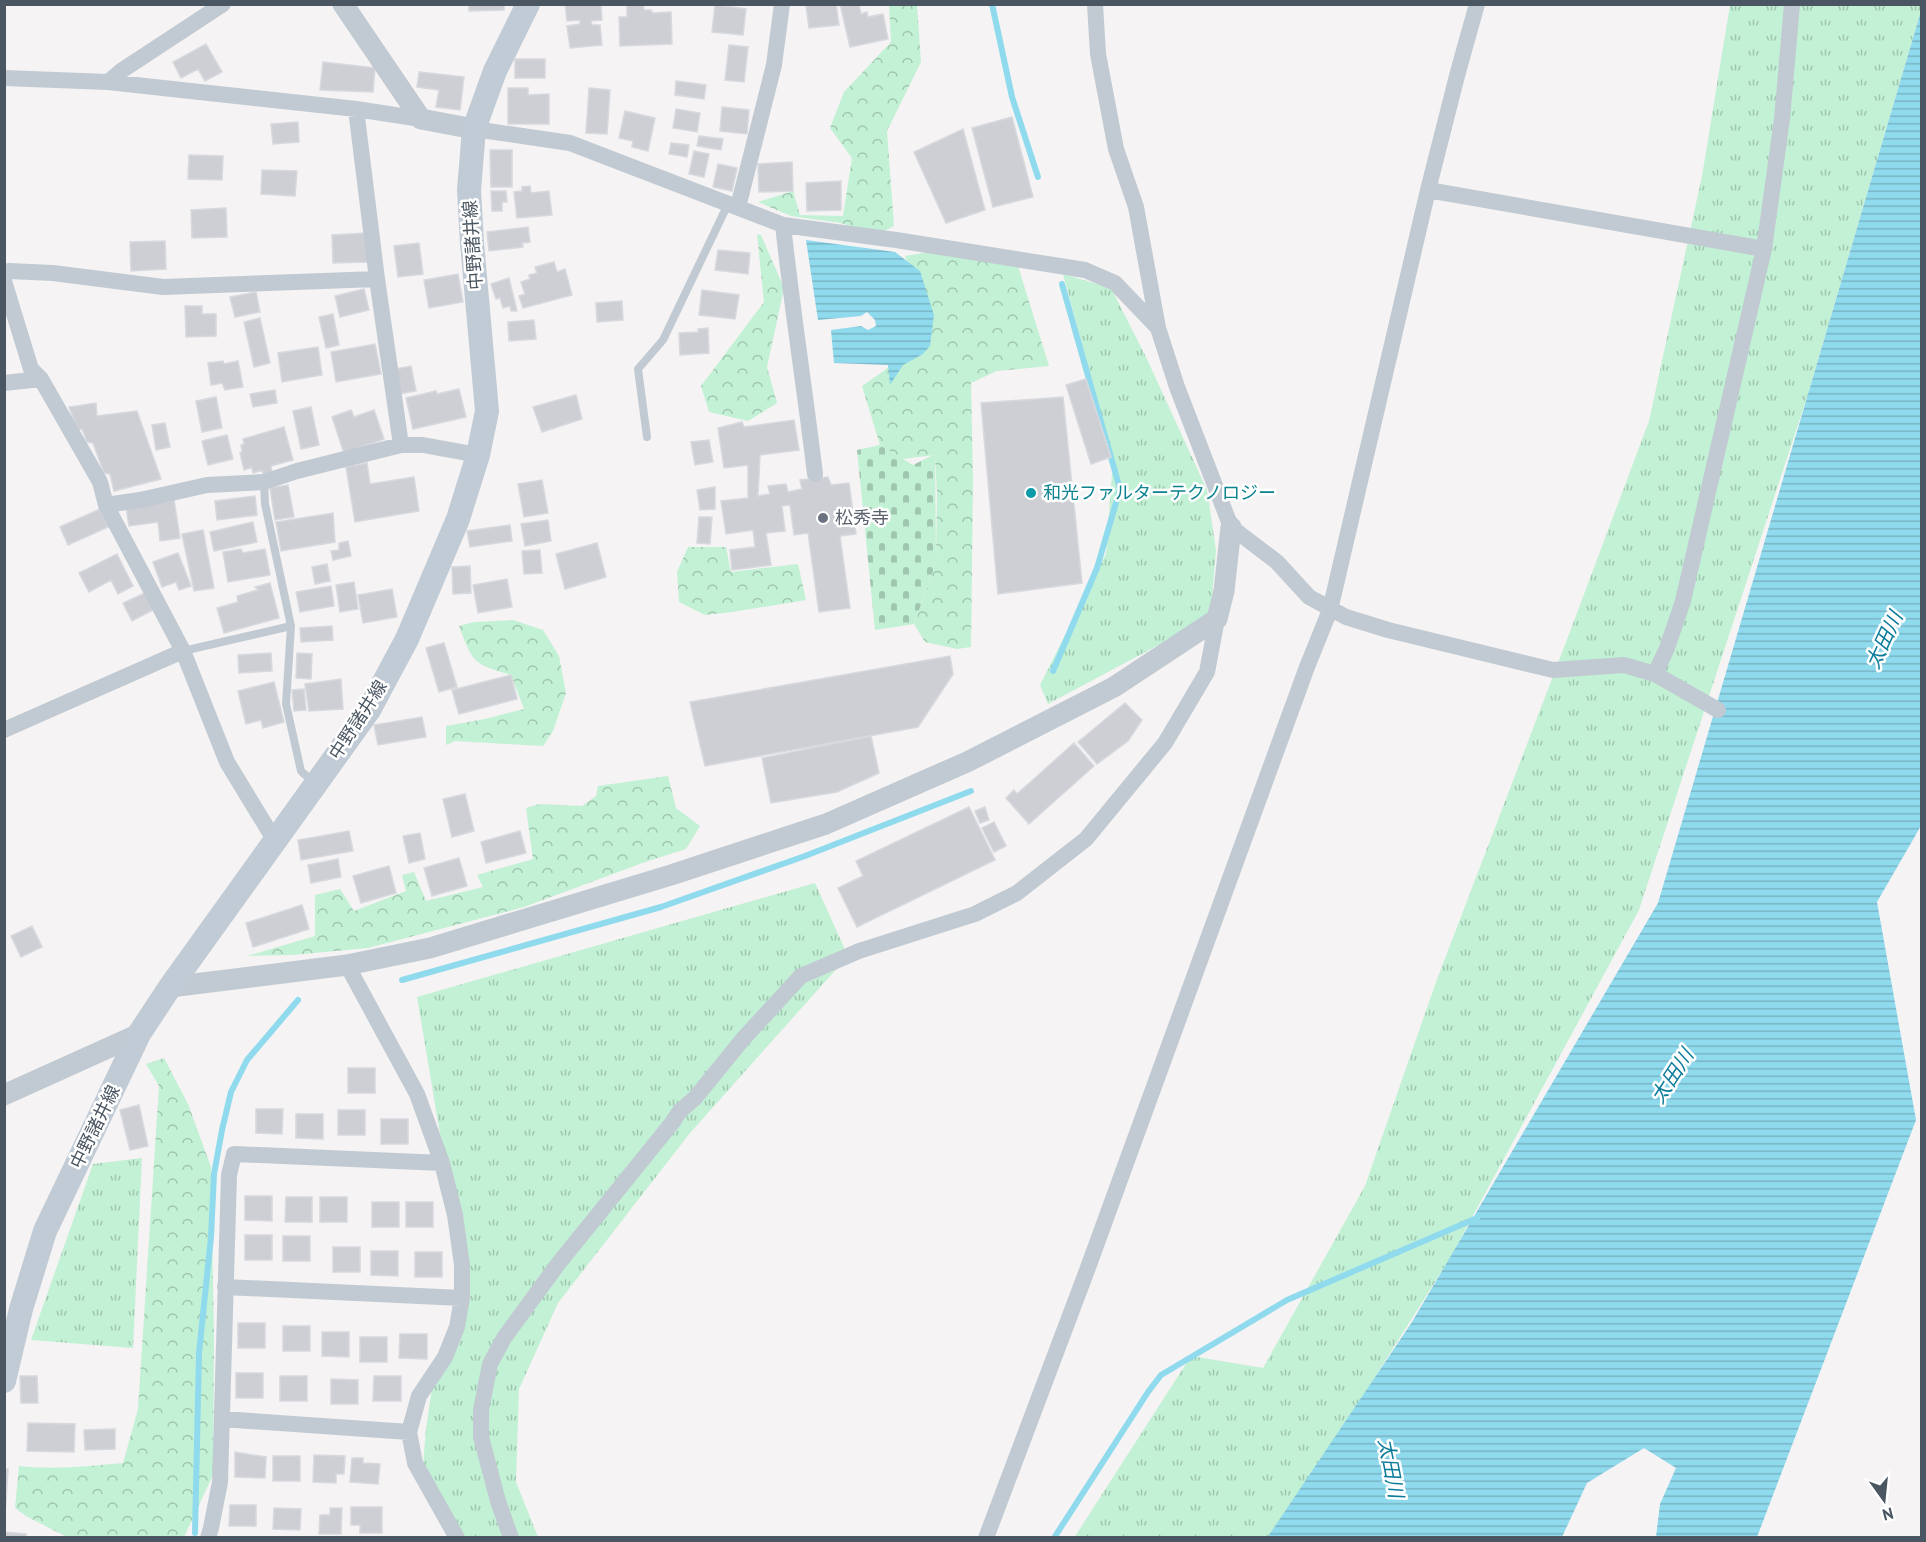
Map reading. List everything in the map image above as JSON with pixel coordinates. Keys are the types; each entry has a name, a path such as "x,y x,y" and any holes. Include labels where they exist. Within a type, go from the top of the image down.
{"main road":[{"name":"中野諸井線","path":"4,1381 21,1309 45,1231 139,1034 170,987 369,710 407,639 458,519 478,455 487,411 469,190 474,129 495,71 528,4"}],"street":[{"path":"108,82 121,71 223,4"},
{"path":"343,4 421,119"},
{"path":"733,206 774,65 782,4"},
{"path":"511,1538 498,1501 481,1437 481,1410 490,1364 504,1338 558,1264 680,1111 695,1098 743,1039 801,976 859,951 975,914 1017,894 1086,839 1165,742 1207,672 1224,591 1231,527 1177,387 1158,328 1136,207 1116,149 1098,54 1095,4"},
{"path":"986,1538 1086,1273 1302,678 1330,610 1428,190 1477,4"},
{"path":"1655,674 1667,648 1683,601 1764,249 1782,118 1792,4"},
{"path":"4,78 108,82 356,109 570,143 783,225 896,240 1085,270 1114,283 1158,328"},
{"path":"356,109 401,445"},
{"path":"1428,190 1764,249"},
{"path":"783,225 815,474"},
{"path":"4,274 9,271 53,273 163,287 377,279"},
{"path":"4,281 31,369 40,379 100,482 106,505 183,651 227,762 275,841"},
{"path":"4,383 40,379"},
{"path":"106,505 207,485 264,482 297,471 401,445 423,445 478,455"},
{"path":"1231,527 1277,562 1309,597 1346,617 1388,630 1553,670 1624,665 1655,674 1718,710"},
{"path":"170,987 347,965 430,948 671,875 826,824 967,762 1114,687 1217,619"},
{"path":"4,730 183,651"},
{"path":"347,965 417,1094 442,1163 456,1225 462,1265 462,1298 457,1327 445,1357 419,1396 409,1432 415,1463 457,1538"},
{"path":"4,1095 139,1034"},
{"path":"207,1537 220,1482 229,1175 234,1154 442,1163"},
{"path":"225,1287 462,1298"},
{"path":"222,1419 409,1432"},
{"path":"498,1501 520,1538"}],"lane":[{"path":"647,437 638,369 663,340 733,206"},
{"path":"264,482 265,504 291,626 286,704 301,771 315,784"},
{"path":"183,651 291,626"}],"green space":[{"path":"889,5 917,5 921,62 887,131 894,226 877,235 841,223 791,216 758,202 793,191 800,215 843,216 852,158 830,128 844,92 891,42"},
{"path":"1730,5 1921,5 1921,11 1808,394 1639,910 1450,1258 1274,1537 1074,1538 1191,1356 1263,1368 1365,1186 1436,982 1649,421 1702,176"},
{"path":"757,234 761,235 784,288 767,367 777,403 748,421 709,412 701,386 764,302"},
{"path":"940,250 1018,266 1049,366 997,371 971,383 973,481 971,647 957,649 925,642 914,624 936,563 935,455 902,459 880,445 862,386 914,345 913,280 905,256"},
{"path":"1063,274 1111,288 1146,357 1207,490 1216,550 1211,611 1196,625 1048,704 1040,685 1106,554 1113,460"},
{"path":"880,445 913,465 935,454 936,563 914,624 875,630 857,450"},
{"path":"688,547 726,547 731,572 798,564 806,600 705,615 679,602 677,572"},
{"path":"513,620 543,630 559,656 566,693 553,731 543,746 455,741 446,745 446,726 524,709 511,675 489,668 476,660 459,626 474,622"},
{"path":"668,776 676,808 700,826 686,849 524,907 368,948 292,955 247,956 315,936 315,895 340,889 354,911 406,891 402,875 414,872 426,901 483,887 477,875 533,859 526,808 539,804 582,806 596,796 598,786"},
{"path":"815,883 848,956 690,1133 558,1303 519,1389 516,1482 538,1537 457,1537 422,1477 434,1374 457,1327 462,1265 417,997"},
{"path":"164,1058 188,1104 211,1167 214,1336 213,1475 184,1537 67,1537 15,1508 19,1466 58,1468 123,1463 138,1409 159,1086 146,1064"},
{"path":"142,1158 133,1348 31,1340 93,1164"}],"water":[{"name":"太田川","path":"1921,11 1922,824 1877,902 1916,1120 1757,1537 1656,1537 1660,1504 1676,1468 1644,1448 1587,1483 1562,1537 1267,1538 1412,1322 1658,903"},
{"path":"806,240 895,252 920,271 934,315 930,346 923,354 903,365 890,385 888,365 834,363 831,330 861,326 868,330 876,326 875,320 867,312 861,316 818,320"}],"building":[{"path":"469,4 504,4 504,10 469,11"},
{"path":"565,4 601,4 602,20 591,21 592,25 600,25 602,45 570,48 567,26 580,24 580,20 567,21"},
{"path":"627,4 643,4 644,10 651,10 653,13 671,12 672,44 620,46 619,17 627,17"},
{"path":"836,4 839,25 809,28 806,6"},
{"path":"840,4 859,4 861,14 867,12 868,17 883,14 888,39 850,47"},
{"path":"715,5 746,9 743,35 712,32"},
{"path":"206,44 222,72 205,81 198,69 181,78 173,62"},
{"path":"729,45 748,47 744,82 725,80"},
{"path":"515,59 545,59 545,78 515,78"},
{"path":"323,62 375,68 373,92 320,90"},
{"path":"419,72 464,77 460,110 436,107 439,90 417,87"},
{"path":"676,81 706,85 704,99 675,95"},
{"path":"508,88 528,88 528,95 549,94 549,124 508,124"},
{"path":"589,88 610,90 607,134 586,133"},
{"path":"722,107 749,110 747,134 720,131"},
{"path":"676,109 700,113 697,132 673,128"},
{"path":"625,111 655,118 648,151 632,147 633,141 619,138"},
{"path":"1012,117 1033,197 993,207 972,128"},
{"path":"298,122 299,142 273,144 271,124"},
{"path":"963,129 985,210 946,223 914,152"},
{"path":"699,136 723,139 721,150 697,146"},
{"path":"671,143 689,145 687,157 669,154"},
{"path":"490,150 512,150 512,187 491,187"},
{"path":"694,151 709,154 704,177 689,174"},
{"path":"189,155 223,156 222,180 188,179"},
{"path":"792,162 793,191 759,192 758,164"},
{"path":"718,164 737,168 732,191 713,187"},
{"path":"262,170 297,171 295,196 261,194"},
{"path":"841,181 841,210 807,211 806,183"},
{"path":"530,186 531,193 549,191 552,215 517,218 514,192 522,191 522,187"},
{"path":"491,191 506,191 507,202 502,202 502,211 492,211"},
{"path":"226,208 227,237 192,238 191,210"},
{"path":"528,227 530,242 522,243 523,247 489,251 487,232"},
{"path":"366,233 368,262 333,263 332,235"},
{"path":"165,241 166,269 131,271 130,242"},
{"path":"419,243 423,274 398,277 394,246"},
{"path":"718,250 750,253 748,274 715,270"},
{"path":"554,262 557,272 565,269 572,295 523,308 519,296 525,294 521,282 530,279 529,275 537,273 535,267"},
{"path":"458,274 463,302 429,308 424,280"},
{"path":"509,278 517,311 511,311 510,306 503,308 500,298 496,299 491,284"},
{"path":"364,289 369,310 340,317 335,296"},
{"path":"702,290 739,295 735,319 699,315"},
{"path":"256,292 260,312 235,317 230,297"},
{"path":"622,301 623,320 597,322 596,303"},
{"path":"185,306 202,306 202,314 216,314 216,336 186,337"},
{"path":"333,314 339,345 326,348 319,317"},
{"path":"260,318 270,363 254,367 244,322"},
{"path":"534,320 536,339 509,341 508,322"},
{"path":"708,328 709,353 680,355 679,333 698,332 698,329"},
{"path":"375,344 381,374 336,382 331,352"},
{"path":"318,347 322,375 282,382 278,353"},
{"path":"223,361 224,364 238,361 243,387 225,390 222,383 211,385 208,363"},
{"path":"411,366 416,391 399,394 395,369"},
{"path":"1086,379 1111,457 1091,464 1066,385"},
{"path":"459,389 466,417 413,429 406,398 436,391 437,394"},
{"path":"275,390 277,403 253,407 250,394"},
{"path":"576,395 582,419 542,432 533,407"},
{"path":"216,397 222,428 202,432 196,401"},
{"name":"和光ファルターテクノロジー","path":"1063,397 1082,583 998,594 981,403"},
{"path":"96,403 97,416 137,411 161,479 114,491 110,474 104,473 93,443 87,442 82,429 78,430 69,407"},
{"path":"311,407 319,445 301,449 293,411"},
{"path":"351,410 354,417 374,410 384,439 344,453 332,417"},
{"name":"松秀寺","path":"794,420 799,450 760,455 758,496 770,494 768,486 786,484 788,492 802,489 800,480 828,477 831,485 849,483 856,534 840,536 850,608 819,612 808,533 794,535 790,505 782,506 785,531 766,533 771,565 732,570 730,550 755,547 753,530 726,534 721,501 748,498 748,465 724,468 718,428 742,422 744,427"},
{"path":"165,423 170,447 156,450 152,425"},
{"path":"284,427 293,460 271,466 272,473 263,475 262,470 253,473 252,467 244,470 240,453 242,452 241,445 244,444 243,439"},
{"path":"227,435 233,459 208,465 202,441"},
{"path":"709,440 713,462 695,465 691,442"},
{"path":"367,463 370,484 414,477 419,511 355,522 346,467"},
{"path":"542,480 548,513 524,517 518,484"},
{"path":"288,485 294,517 275,520 270,488"},
{"path":"715,487 715,509 700,510 697,490"},
{"path":"255,496 257,515 217,520 215,501"},
{"path":"174,500 180,538 160,541 158,522 129,526 126,508"},
{"path":"100,509 108,527 68,545 60,527"},
{"path":"333,513 335,542 281,551 276,522"},
{"path":"699,517 712,517 710,544 697,543"},
{"path":"548,520 551,541 525,546 521,524"},
{"path":"253,522 257,542 214,551 210,532"},
{"path":"510,525 512,541 470,547 467,531"},
{"path":"203,530 214,588 194,591 182,534"},
{"path":"348,541 351,556 333,560 331,551 339,550 339,543"},
{"path":"597,543 606,577 565,589 556,554"},
{"path":"241,549 243,553 265,549 270,575 228,582 223,552"},
{"path":"540,550 542,573 524,574 522,551"},
{"path":"178,553 191,586 179,590 176,582 162,587 153,562"},
{"path":"117,554 133,586 118,594 111,580 89,592 79,573"},
{"path":"327,564 330,581 315,584 312,567"},
{"path":"470,566 471,593 453,594 452,567"},
{"path":"507,579 512,607 478,613 473,585"},
{"path":"354,582 358,609 340,612 336,585"},
{"path":"270,583 279,618 224,633 217,608 238,602 237,596 258,590 255,587"},
{"path":"331,586 334,606 300,612 296,592"},
{"path":"392,589 397,617 363,623 358,595"},
{"path":"147,592 155,609 132,621 123,603"},
{"path":"332,626 333,640 301,642 300,628"},
{"path":"444,643 457,687 439,692 426,648"},
{"path":"271,653 272,671 239,673 238,655"},
{"path":"297,653 312,654 311,679 296,678"},
{"path":"950,656 953,674 918,727 705,766 690,702"},
{"path":"511,675 517,699 459,714 452,690"},
{"path":"341,679 343,709 309,711 305,684"},
{"path":"274,682 284,722 263,728 261,720 246,724 238,691"},
{"path":"304,689 306,710 294,711 292,690"},
{"path":"1125,703 1142,720 1128,741 1097,764 1078,742"},
{"path":"422,717 426,737 378,745 374,725"},
{"path":"871,736 879,773 837,792 771,803 762,758"},
{"path":"1074,743 1094,766 1029,824 1006,798 1014,790 1017,794"},
{"path":"465,794 474,831 452,837 443,799"},
{"path":"969,807 995,860 857,927 838,888 863,876 856,861"},
{"path":"985,807 989,820 980,823 975,811"},
{"path":"994,822 1006,846 994,852 982,828"},
{"path":"349,831 353,851 301,860 298,840"},
{"path":"520,831 526,853 486,863 481,842"},
{"path":"420,833 425,859 409,863 403,836"},
{"path":"459,858 467,886 432,896 424,868"},
{"path":"338,859 341,877 311,883 308,865"},
{"path":"389,866 396,893 361,903 353,876"},
{"path":"302,905 309,929 253,947 246,923"},
{"path":"32,926 42,947 21,957 11,936"},
{"path":"348,1068 375,1068 375,1093 348,1093"},
{"path":"139,1105 148,1146 130,1150 120,1110"},
{"path":"256,1109 283,1109 282,1134 256,1133"},
{"path":"338,1110 365,1110 365,1135 338,1135"},
{"path":"296,1114 323,1114 323,1139 296,1138"},
{"path":"381,1119 408,1119 408,1144 381,1144"},
{"path":"245,1196 272,1196 272,1221 245,1220"},
{"path":"286,1197 312,1197 312,1222 285,1222"},
{"path":"320,1197 347,1197 347,1222 320,1222"},
{"path":"372,1202 399,1202 399,1227 372,1227"},
{"path":"406,1202 433,1202 433,1227 406,1227"},
{"path":"245,1235 272,1235 272,1260 245,1260"},
{"path":"283,1236 310,1236 310,1261 283,1261"},
{"path":"333,1247 360,1247 360,1272 333,1272"},
{"path":"371,1251 398,1251 398,1276 371,1275"},
{"path":"415,1252 442,1252 442,1277 415,1277"},
{"path":"238,1323 265,1323 265,1348 238,1348"},
{"path":"283,1326 310,1326 310,1351 283,1351"},
{"path":"322,1332 349,1332 349,1357 322,1356"},
{"path":"400,1334 427,1334 427,1359 399,1358"},
{"path":"360,1337 387,1337 387,1362 360,1362"},
{"path":"236,1373 263,1373 263,1398 236,1398"},
{"path":"20,1376 37,1376 38,1403 21,1403"},
{"path":"280,1376 307,1376 307,1401 280,1401"},
{"path":"374,1376 401,1376 401,1401 373,1401"},
{"path":"331,1379 358,1380 358,1404 331,1404"},
{"path":"28,1423 75,1424 74,1452 27,1451"},
{"path":"115,1429 115,1449 85,1450 84,1430"},
{"path":"235,1452 266,1457 265,1478 235,1477"},
{"path":"314,1455 345,1456 344,1474 336,1474 336,1483 313,1482"},
{"path":"273,1456 300,1456 300,1481 273,1481"},
{"path":"352,1458 363,1458 363,1463 380,1464 378,1484 350,1482"},
{"path":"4,1469 8,1469 5,1516 4,1516"},
{"path":"230,1505 256,1505 256,1526 229,1526"},
{"path":"351,1507 382,1507 382,1533 360,1533 360,1525 351,1525"},
{"path":"274,1508 301,1509 300,1530 273,1529"},
{"path":"330,1508 342,1508 341,1534 319,1534 320,1515 330,1515"},
{"path":"4,1532 26,1534 26,1538 4,1538"}],"waterway":[{"path":"992,4 1012,97 1038,177"},
{"path":"1053,671 1097,568 1120,489 1062,284"},
{"path":"402,980 661,907 805,856 971,791"},
{"path":"195,1533 199,1353 211,1237 214,1174 222,1130 231,1092 247,1060 298,1000"},
{"path":"1054,1538 1161,1375 1287,1300 1477,1218"}],"place":[{"name":"和光ファルターテクノロジー","path":"1031,493"},
{"name":"松秀寺","path":"823,518"}]}
